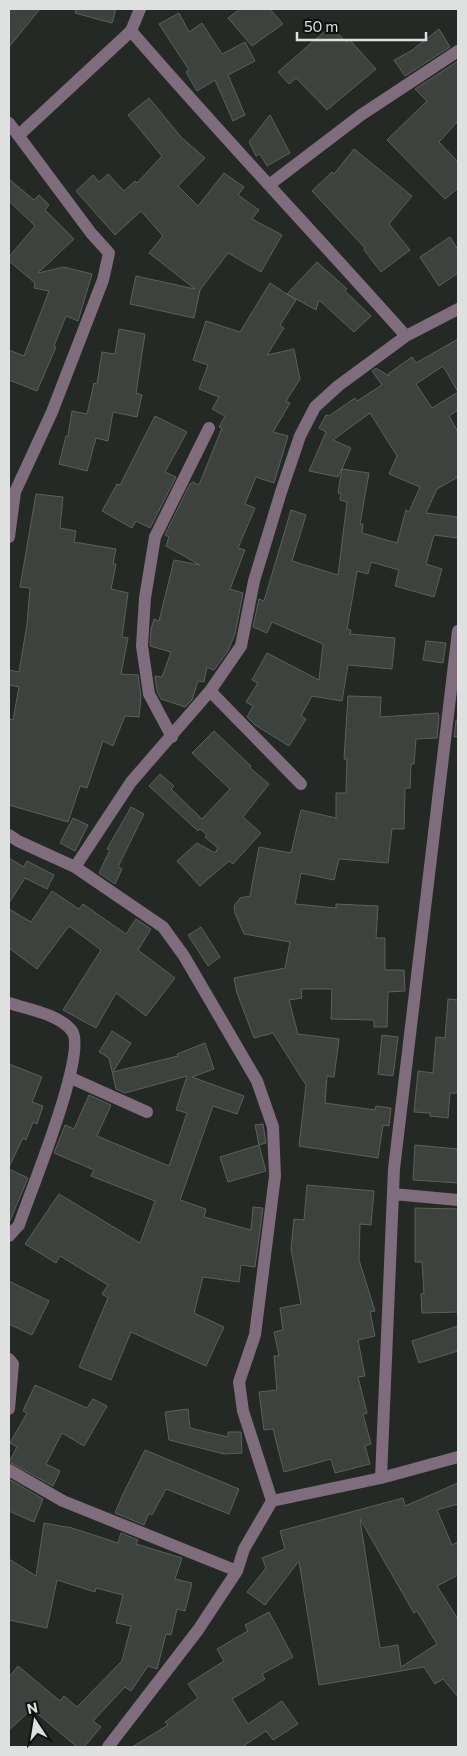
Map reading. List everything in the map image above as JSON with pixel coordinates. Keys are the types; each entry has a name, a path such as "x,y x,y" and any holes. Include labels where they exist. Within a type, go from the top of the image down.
{"street":[{"path":"19,135 131,31 140,9"},
{"path":"131,31 215,128 406,336"},
{"path":"269,185 361,115 458,51"},
{"path":"9,123 91,233 109,253 103,280 52,412 12,491 9,537"},
{"path":"75,866 131,782 172,737 210,690 241,646 254,581 281,492 300,436 315,407 338,386 406,336 458,309"},
{"path":"172,737 149,694 142,646 145,598 156,536 209,428"},
{"path":"381,1478 393,1194 458,631"},
{"path":"210,690 301,784"},
{"path":"9,835 18,841 75,866 163,926 184,956 256,1081 273,1127 275,1176 255,1334 239,1382 244,1411 272,1501 244,1549 237,1571 198,1630 108,1747"},
{"path":"9,1003 58,1020 72,1031 76,1045 71,1078 19,1225 9,1236"},
{"path":"71,1078 147,1112"},
{"path":"393,1194 458,1200"},
{"path":"9,1360 13,1364 9,1409"},
{"path":"272,1501 381,1478 458,1457"},
{"path":"9,1470 63,1501 237,1571"}],"building":[{"path":"9,9 40,9 9,47"},
{"path":"76,9 116,9 112,23 75,13"},
{"path":"240,9 270,9 283,24 252,46 228,18"},
{"path":"179,13 189,32 202,23 222,54 245,42 255,61 228,75 245,115 233,121 215,80 197,91 186,72 189,70 159,24"},
{"path":"331,26 346,42 349,39 376,69 327,110 296,78 289,84 278,72"},
{"path":"439,29 450,47 405,76 394,60 411,51"},
{"path":"458,61 458,121 439,142 458,162 458,188 445,199 387,140 427,101 415,89"},
{"path":"149,98 181,137 205,158 178,186 198,206 224,173 244,187 238,195 259,210 252,219 282,235 261,272 228,253 200,290 194,318 130,304 136,276 195,289 149,253 163,236 141,211 115,235 76,191 93,175 99,182 108,174 124,191 135,181 137,183 162,156 128,115"},
{"path":"270,115 290,153 267,166 260,154 256,156 249,142"},
{"path":"354,149 412,196 389,224 410,250 381,272 364,250 365,248 312,191 332,172 334,174"},
{"path":"9,179 34,200 39,195 49,205 45,210 74,239 38,273 64,267 92,274 78,321 66,316 54,346 56,347 37,391 9,380 9,350 24,356 49,291 34,288 35,283 9,261 9,257 35,226 9,201"},
{"path":"450,237 458,250 458,273 439,286 420,257"},
{"path":"317,262 347,289 345,291 371,316 354,332 319,300 316,310 287,294"},
{"path":"270,283 296,300 280,325 284,328 267,355 294,349 300,379 286,401 290,403 273,432 288,436 274,483 256,477 245,504 255,508 238,548 245,550 230,589 243,593 235,634 228,651 214,670 207,667 204,682 198,681 192,700 185,707 161,699 157,691 155,676 162,677 171,652 150,646 151,629 154,619 159,621 174,560 200,565 166,546 169,537 165,535 190,484 193,482 199,485 222,428 219,427 225,416 212,409 219,397 199,389 208,365 193,360 206,321 240,332"},
{"path":"119,329 145,334 136,393 142,395 137,417 113,412 108,441 96,438 87,471 59,464 66,436 68,436 72,411 87,414 94,383 97,384 102,352 115,354"},
{"path":"458,339 458,392 458,410 449,416 458,432 458,477 437,489 426,513 458,517 458,538 434,535 426,564 442,569 434,597 395,586 399,570 371,562 368,574 357,571 347,629 351,630 350,634 395,638 392,669 348,665 342,701 312,696 301,716 306,719 289,746 255,725 247,717 253,706 246,702 258,683 252,680 267,653 319,680 323,644 272,622 267,633 253,627 259,599 264,601 291,510 306,515 292,561 338,575 347,502 340,500 341,494 338,493 342,469 338,477 309,471 326,432 319,428 326,415 329,416 355,398 357,401 382,385 372,371 376,368 389,376 388,374 412,357 416,363","holes":["443,366 458,392 432,408 416,384","370,413 397,456 389,474 420,487 409,512 406,510 397,543 362,533 363,524 360,524 369,473 342,469 351,448 333,440"]},
{"path":"155,416 187,432 165,472 176,477 150,528 136,521 132,528 102,511 117,484 120,485"},
{"path":"36,494 63,497 60,528 76,531 74,542 116,549 113,564 116,564 111,589 128,593 122,637 128,638 121,674 138,675 141,696 139,717 125,716 113,746 103,741 87,788 80,786 68,822 9,805 9,727 10,719 13,720 19,687 9,685 9,670 19,672 27,624 30,588 20,587"},
{"path":"426,641 446,643 443,663 423,660"},
{"path":"348,696 381,697 380,717 438,713 439,718 437,738 416,739 414,764 411,764 410,788 405,788 404,829 392,829 388,863 339,859 334,880 301,873 295,904 336,908 336,904 378,906 376,938 385,938 385,970 404,970 405,991 388,992 387,1027 374,1027 374,1020 331,1019 332,989 301,989 302,998 289,1000 298,1034 339,1039 334,1077 327,1076 325,1103 375,1110 376,1106 391,1108 389,1126 383,1125 378,1158 299,1146 306,1085 273,1033 254,1038 237,993 234,978 285,968 290,942 244,934 234,906 240,898 250,896 259,847 291,853 301,810 336,818 336,793 346,793 347,759 344,759"},
{"path":"456,720 458,720 458,736 454,737"},
{"path":"214,731 251,766 250,768 269,784 243,817 261,833 233,864 229,861 200,886 177,861 197,843 215,853 218,848 205,837 207,835 200,829 198,831 149,786 160,774 174,786 171,789 202,819 230,789 192,753"},
{"path":"131,807 144,814 118,867 122,869 115,884 99,873 110,850 107,849"},
{"path":"73,818 88,825 75,851 60,843"},
{"path":"9,858 24,867 27,861 54,875 47,889 25,878 9,903"},
{"path":"52,891 79,909 83,904 126,934 136,919 151,929 138,950 175,978 146,1016 116,993 96,1028 63,1010 101,950 69,926 37,969 9,948 9,909 31,922"},
{"path":"201,927 220,957 208,966 188,935"},
{"path":"448,999 458,1000 458,1093 450,1093 448,1118 430,1116 430,1113 414,1112 418,1071 433,1073 436,1037 445,1038"},
{"path":"112,1031 131,1043 113,1072 178,1056 177,1054 205,1043 214,1069 192,1077 244,1096 237,1114 213,1106 180,1200 206,1209 204,1217 251,1230 253,1207 263,1208 255,1267 241,1265 239,1282 203,1277 194,1313 224,1327 206,1366 131,1332 111,1380 79,1367 108,1298 102,1294 108,1285 60,1256 56,1263 25,1244 59,1194 140,1243 155,1201 91,1176 94,1170 54,1153 65,1125 74,1129 89,1095 111,1105 97,1136 169,1166 187,1113 176,1110 187,1076 125,1093 116,1089 109,1058 99,1052"},
{"path":"382,1035 398,1037 393,1076 378,1074"},
{"path":"9,1064 42,1077 32,1102 43,1106 37,1124 33,1122 26,1140 23,1138 9,1167"},
{"path":"263,1124 266,1143 259,1145 255,1125"},
{"path":"259,1145 266,1171 228,1182 220,1157"},
{"path":"415,1145 458,1149 458,1183 413,1180"},
{"path":"9,1169 28,1178 9,1223"},
{"path":"307,1185 374,1191 371,1225 360,1224 359,1260 375,1311 370,1312 375,1336 358,1340 365,1376 358,1377 367,1413 363,1414 371,1444 365,1446 370,1464 335,1473 331,1459 284,1472 273,1429 264,1430 259,1392 277,1390 274,1356 279,1356 274,1332 283,1330 280,1308 301,1304 291,1249 294,1219 304,1220"},
{"path":"415,1208 458,1209 458,1312 422,1313 421,1294 424,1293 422,1262 415,1262"},
{"path":"9,1281 49,1301 32,1335 9,1324"},
{"path":"458,1326 458,1351 419,1363 412,1341"},
{"path":"35,1385 87,1408 93,1399 107,1406 84,1446 62,1433 46,1464 60,1471 53,1486 9,1462 17,1447 10,1443 27,1413 23,1411"},
{"path":"188,1409 190,1428 228,1437 228,1432 241,1432 242,1453 224,1454 169,1440 165,1412"},
{"path":"145,1450 239,1489 229,1514 166,1489 152,1515 149,1513 144,1525 115,1513"},
{"path":"9,1479 43,1499 34,1522 9,1511"},
{"path":"458,1483 458,1504 437,1510 452,1545 458,1542 458,1575 437,1586 458,1619 458,1697 443,1679 435,1684 424,1667 319,1685 299,1561 265,1605 247,1592 266,1568 262,1558 285,1549 280,1531 403,1498 405,1506","holes":["360,1519 414,1613 417,1611 437,1644 401,1667 398,1645 380,1648"]},
{"path":"44,1523 72,1528 118,1543 121,1533 138,1540 136,1544 182,1558 175,1579 192,1583 185,1611 177,1609 171,1635 166,1634 157,1669 148,1666 131,1691 125,1687 93,1721 101,1727 84,1747 77,1747 32,1709 9,1730 9,1677 18,1666 60,1701 64,1696 77,1707 122,1661 131,1626 116,1623 123,1595 96,1588 95,1592 57,1580 47,1628 9,1620 9,1559 36,1576"},
{"path":"269,1612 293,1657 262,1674 265,1679 232,1699 248,1724 282,1701 298,1724 273,1740 266,1731 242,1747 132,1747 168,1725 165,1722 198,1698 188,1684 224,1661 217,1649 248,1631 245,1625"}]}
